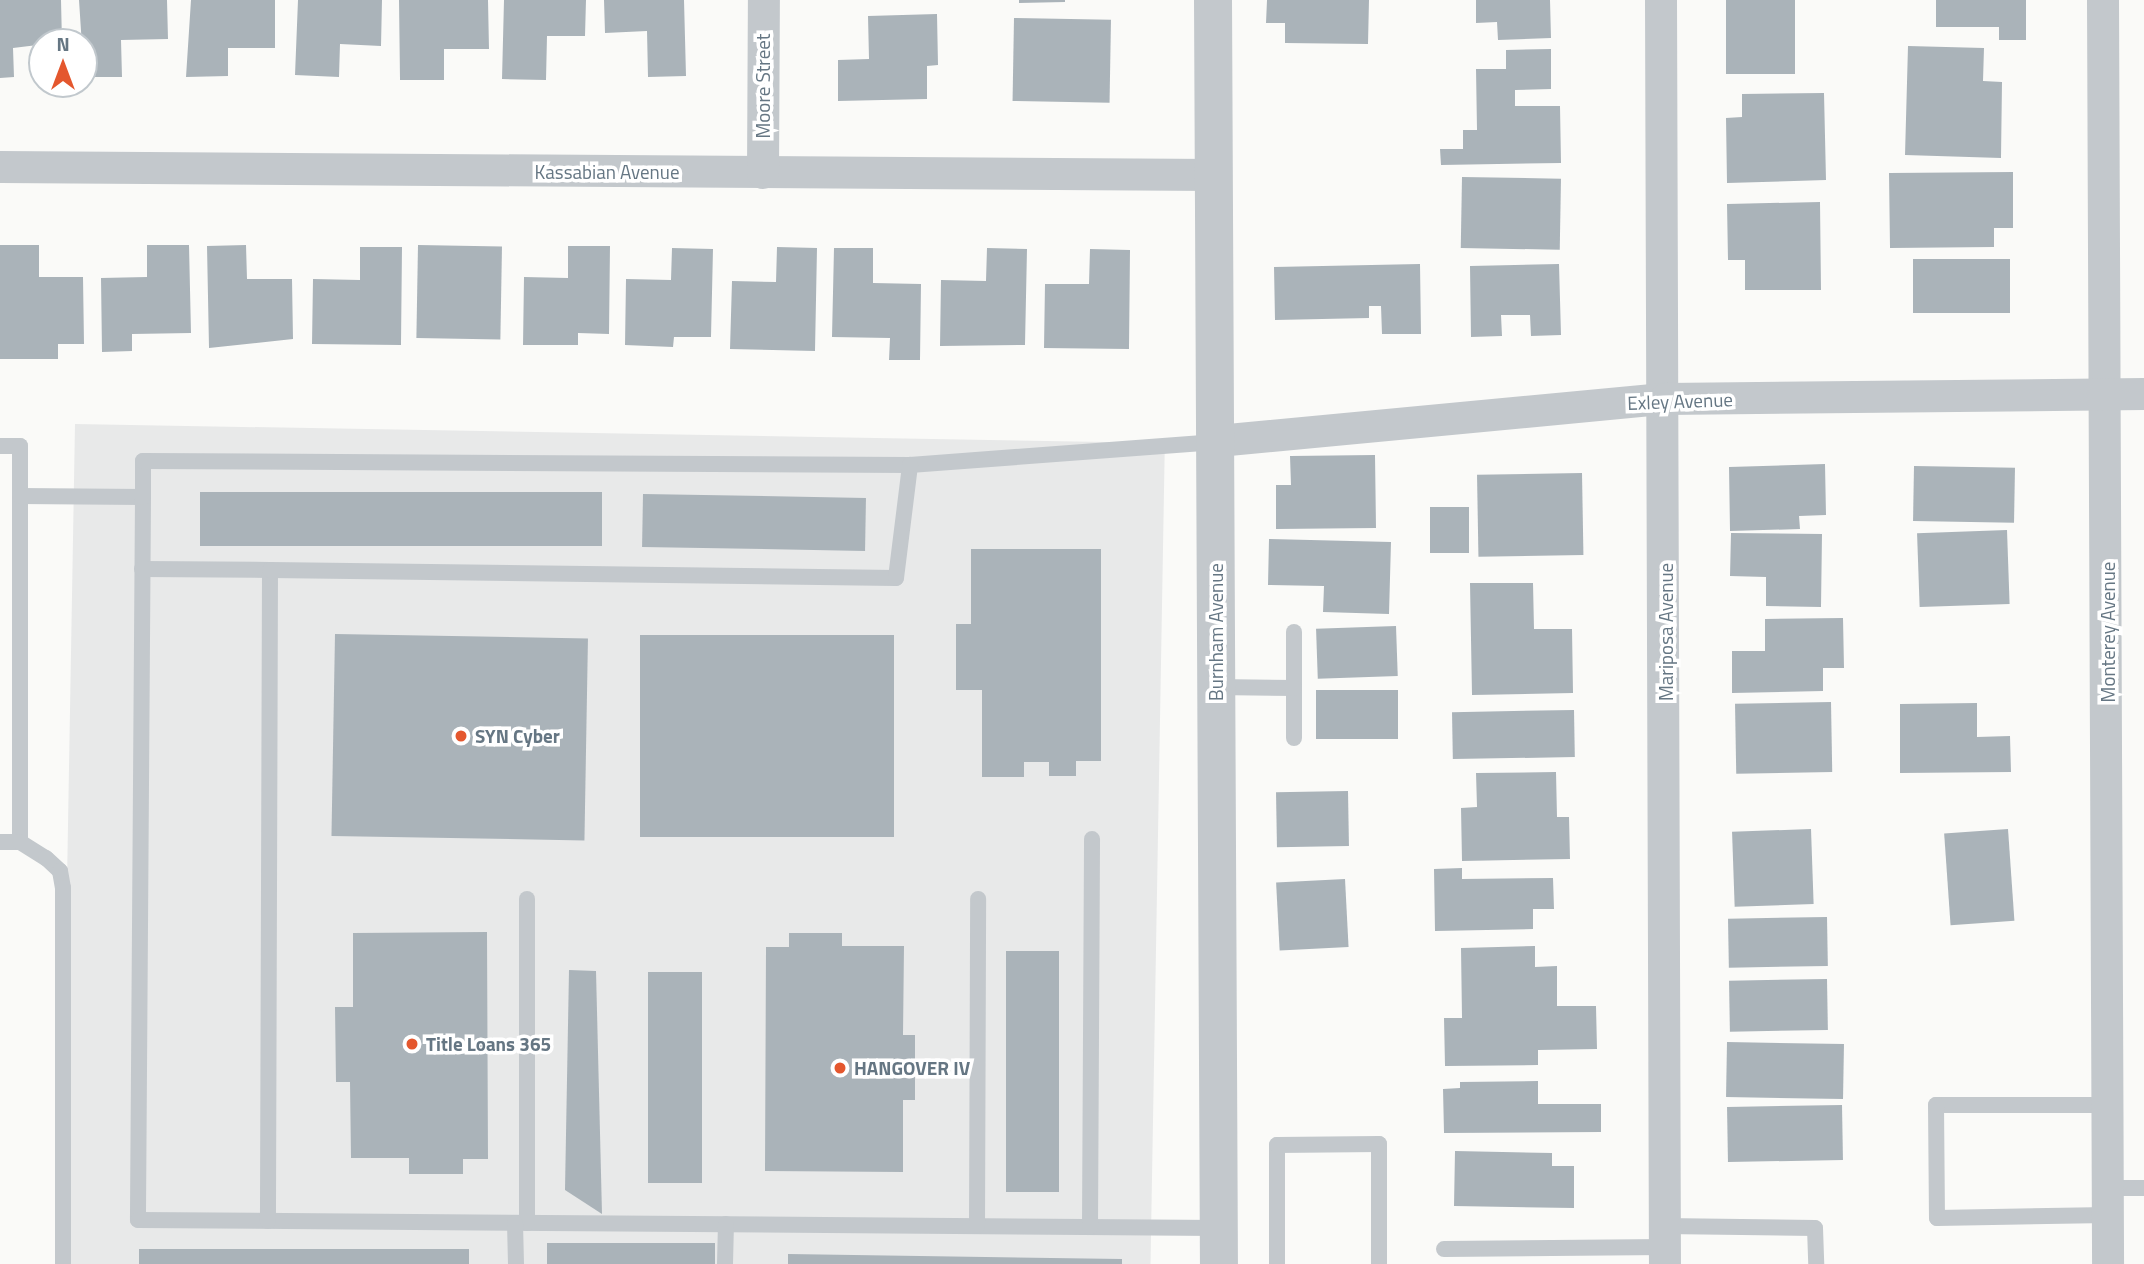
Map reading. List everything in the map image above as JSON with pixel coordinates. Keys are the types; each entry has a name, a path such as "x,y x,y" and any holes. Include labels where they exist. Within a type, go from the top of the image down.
{"street":[{"name":"Moore Street","path":"763,173 764,0"},
{"name":"Burnham Avenue","path":"1213,0 1218,442 1216,687 1219,1246"},
{"name":"Mariposa Avenue","path":"1661,0 1666,399 1665,1246"},
{"name":"Monterey Avenue","path":"2103,0 2107,395 2108,1264"},
{"name":"Kassabian Avenue","path":"0,167 1215,175"},
{"name":"Exley Avenue","path":"1218,442 1666,399 2144,394"}],"lane":[{"path":"1218,442 910,465 143,461 138,1220 1090,1227 1219,1246"},
{"path":"0,446 20,446 19,842"},
{"path":"142,569 896,578 910,465"},
{"path":"20,496 143,497"},
{"path":"268,1221 270,570"},
{"path":"1293,632 1294,738"},
{"path":"1216,687 1294,688"},
{"path":"1090,1227 1092,839"},
{"path":"0,842 19,842 60,871 63,888 63,1264"},
{"path":"516,1264 521,1223 527,899"},
{"path":"976,1226 978,899"},
{"path":"2108,1105 1936,1105 1937,1218 2108,1202 2144,1188"},
{"path":"1278,1264 1278,1144 1379,1144 1378,1264"},
{"path":"725,1264 726,1224"},
{"path":"1444,1249 1665,1246 1815,1227 1816,1264"}],"shaded area":[{"path":"75,424 1165,443 1151,1264 60,1264"}],"building":[{"path":"0,0 61,0 62,28 28,28 28,46 13,48 14,77 0,78"},
{"path":"79,0 167,0 168,39 121,40 122,77 98,77 98,28 81,28"},
{"path":"191,0 275,0 275,48 228,48 228,76 186,77"},
{"path":"298,0 382,0 381,46 340,44 339,77 295,75"},
{"path":"399,0 488,0 489,49 444,49 444,80 400,80"},
{"path":"504,0 586,0 585,36 547,36 546,80 502,79"},
{"path":"604,0 684,0 686,76 648,77 647,31 605,33"},
{"path":"1019,0 1065,0 1065,2 1019,3"},
{"path":"1267,0 1369,0 1368,44 1285,43 1285,23 1266,23"},
{"path":"1476,0 1550,0 1551,38 1498,40 1497,22 1476,23"},
{"path":"1726,0 1795,0 1795,74 1726,74"},
{"path":"1936,0 2026,0 2026,40 1999,40 1999,27 1936,27"},
{"path":"937,14 938,65 927,66 927,99 838,101 838,60 869,59 868,16"},
{"path":"1014,18 1111,20 1110,103 1013,101"},
{"path":"1908,46 1984,48 1983,81 2002,82 2001,158 1905,155"},
{"path":"1551,49 1551,89 1515,90 1515,106 1560,106 1561,163 1441,165 1440,149 1463,149 1463,130 1477,130 1476,69 1506,69 1506,50"},
{"path":"1824,93 1826,180 1727,183 1726,118 1742,117 1742,94"},
{"path":"2013,172 2013,228 1994,228 1994,247 1890,248 1889,173"},
{"path":"1462,177 1561,179 1560,250 1461,248"},
{"path":"1820,202 1821,290 1745,290 1745,260 1728,260 1727,204"},
{"path":"0,245 39,245 39,277 83,277 84,344 58,344 58,359 0,359"},
{"path":"147,245 189,245 191,333 132,334 132,351 102,352 101,278 147,277"},
{"path":"246,245 247,279 292,279 293,339 209,348 207,246"},
{"path":"418,245 502,246 500,339 416,338"},
{"path":"568,246 610,246 609,334 578,333 578,345 523,345 524,277 568,278"},
{"path":"360,247 402,247 401,345 312,344 313,279 360,280"},
{"path":"777,247 817,248 815,351 730,349 732,281 776,282"},
{"path":"672,248 713,249 711,337 674,337 673,347 625,345 626,279 671,280"},
{"path":"834,248 873,248 873,283 921,284 920,360 889,360 890,338 832,337"},
{"path":"987,248 1027,249 1025,345 940,346 941,280 986,281"},
{"path":"1090,249 1130,250 1129,349 1044,348 1045,284 1089,284"},
{"path":"1913,259 2010,259 2010,313 1913,313"},
{"path":"1420,264 1421,334 1382,334 1381,306 1369,306 1369,318 1275,320 1274,267"},
{"path":"1559,264 1561,335 1531,336 1530,315 1501,315 1502,336 1471,337 1470,266"},
{"path":"1375,455 1376,528 1276,529 1276,485 1291,485 1290,456"},
{"path":"1825,464 1826,515 1799,516 1800,529 1730,531 1729,467"},
{"path":"1914,466 2015,468 2014,523 1913,521"},
{"path":"1582,473 1583,555 1478,557 1477,475"},
{"path":"200,492 602,492 602,546 200,546"},
{"path":"643,494 866,498 865,551 642,547"},
{"path":"1430,507 1469,507 1469,553 1430,553"},
{"path":"2007,530 2010,604 1920,607 1917,533"},
{"path":"1731,533 1822,534 1821,607 1766,606 1766,577 1730,576"},
{"path":"1269,539 1391,542 1389,614 1323,612 1324,586 1268,585"},
{"path":"971,549 1101,549 1101,761 1076,761 1076,776 1049,776 1049,762 1024,762 1024,777 982,777 982,690 956,690 956,624 971,624"},
{"path":"1470,583 1533,583 1534,629 1572,629 1573,693 1472,695"},
{"path":"1843,618 1844,668 1823,668 1823,691 1732,693 1732,651 1765,651 1765,619"},
{"path":"1396,626 1398,676 1318,679 1316,629"},
{"name":"SYN Cyber","path":"335,634 588,638 584,840 331,836"},
{"path":"640,635 894,635 894,837 640,837"},
{"path":"1316,690 1398,690 1398,739 1316,739"},
{"path":"1831,702 1832,772 1736,774 1735,704"},
{"path":"1977,703 1977,737 2010,736 2011,772 1900,773 1900,704"},
{"path":"1574,710 1575,757 1453,759 1452,712"},
{"path":"1556,772 1557,817 1569,817 1570,859 1462,861 1461,808 1477,807 1476,773"},
{"path":"1348,791 1349,846 1277,847 1276,792"},
{"path":"1811,829 1814,904 1735,907 1732,832"},
{"path":"2008,829 2014,921 1951,925 1944,833"},
{"path":"1462,868 1462,879 1553,878 1554,909 1533,909 1533,929 1435,931 1434,869"},
{"path":"1345,879 1349,947 1280,951 1276,883"},
{"path":"1827,917 1828,966 1729,968 1728,919"},
{"name":"Title Loans 365","path":"487,932 488,1159 463,1159 463,1174 409,1174 409,1158 351,1158 350,1082 336,1082 335,1007 353,1007 353,933"},
{"name":"HANGOVER IV","path":"789,933 842,933 842,946 904,946 903,1035 915,1035 915,1100 903,1100 903,1172 765,1171 766,947 789,947"},
{"path":"1535,946 1535,967 1557,966 1557,1006 1596,1006 1597,1049 1538,1050 1538,1065 1445,1066 1444,1018 1462,1018 1461,948"},
{"path":"1006,951 1059,951 1059,1192 1006,1192"},
{"path":"569,970 596,971 602,1214 565,1190"},
{"path":"648,972 702,972 702,1183 648,1183"},
{"path":"1827,979 1828,1030 1730,1032 1729,981"},
{"path":"1727,1042 1844,1044 1843,1099 1726,1097"},
{"path":"1538,1081 1538,1104 1601,1104 1601,1132 1444,1133 1443,1089 1460,1088 1460,1082"},
{"path":"1842,1105 1843,1160 1728,1162 1727,1107"},
{"path":"1455,1151 1552,1153 1552,1166 1574,1166 1574,1208 1454,1206"},
{"path":"547,1243 715,1243 715,1264 547,1264"},
{"path":"139,1249 469,1249 469,1264 139,1264"},
{"path":"788,1254 1122,1259 1122,1264 788,1264"}],"place":[{"name":"SYN Cyber","path":"461,736"},
{"name":"Title Loans 365","path":"412,1044"},
{"name":"HANGOVER IV","path":"840,1068"}]}
